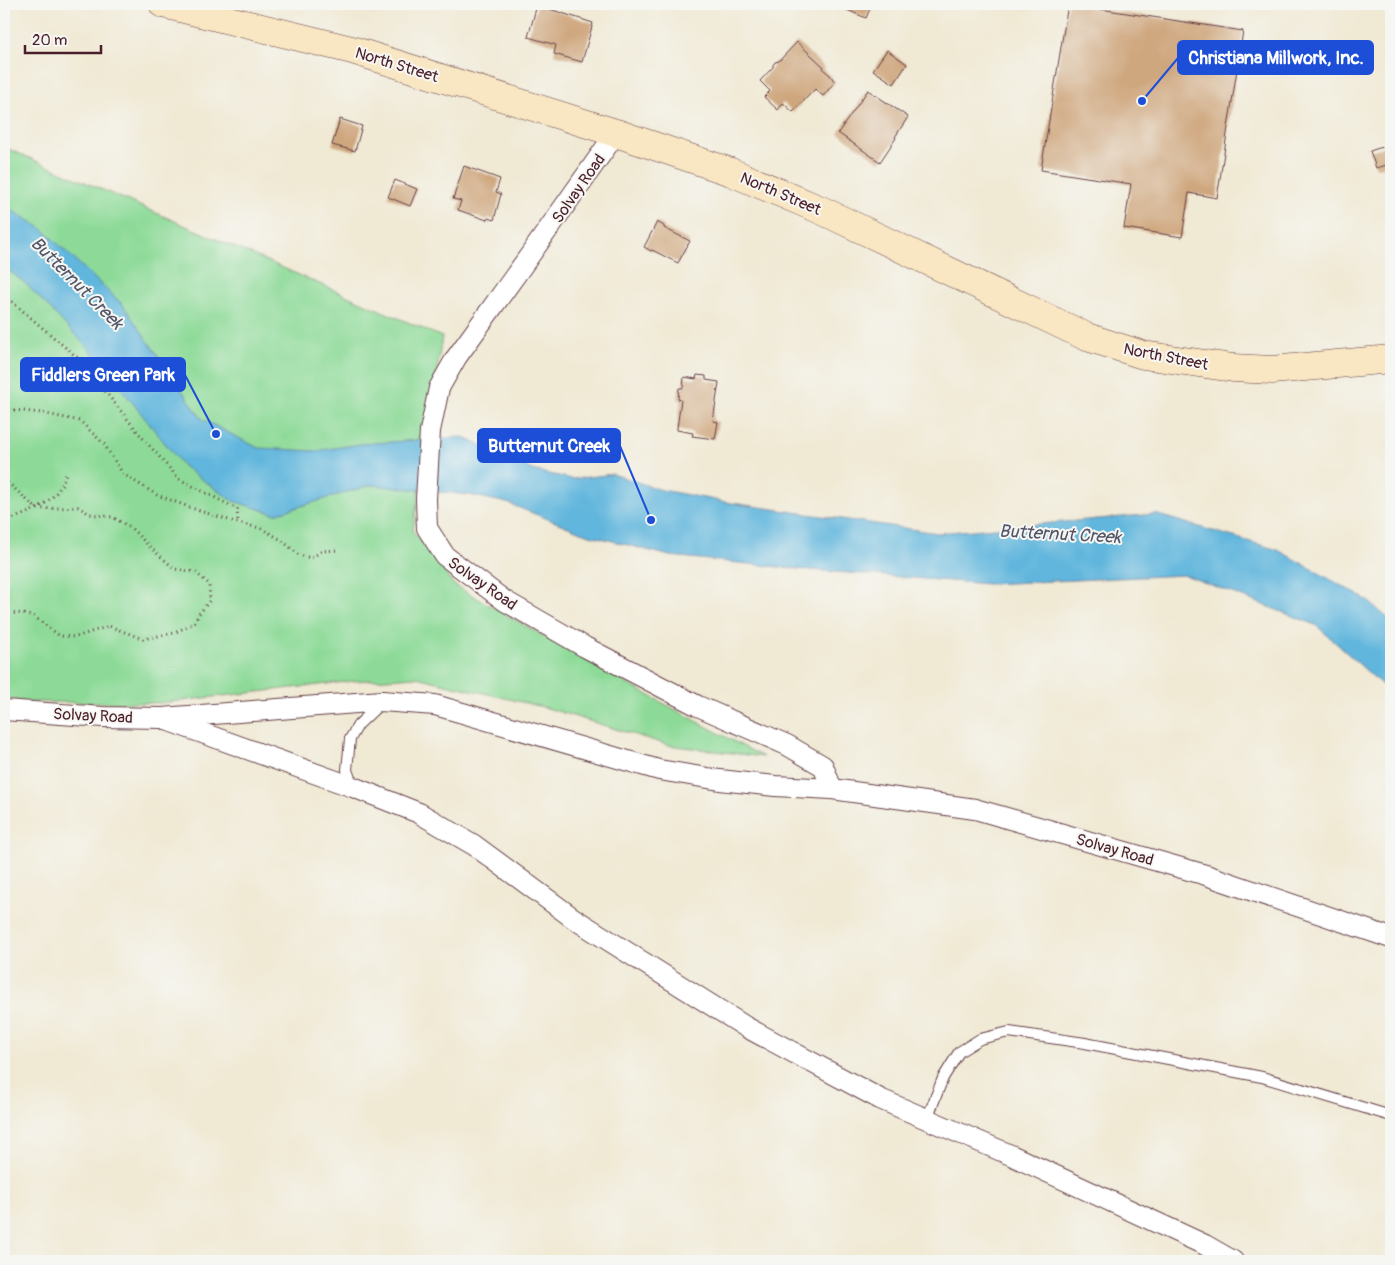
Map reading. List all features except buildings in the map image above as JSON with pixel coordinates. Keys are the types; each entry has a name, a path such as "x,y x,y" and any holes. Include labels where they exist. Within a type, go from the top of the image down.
{"street":[{"name":"North Street","path":"163,4 352,50 616,133 731,172 823,211 1087,337 1143,355 1233,368 1272,370 1391,359"},
{"name":"Solvay Road","path":"616,133 456,358 439,388 430,431 426,498 427,528 445,556 505,601 585,647 698,706 787,746 822,766 832,789"},
{"name":"Solvay Road","path":"4,710 103,717 162,718 382,701 435,706 659,770 720,780 832,789 975,809 1206,876 1391,938"},
{"path":"162,718 353,786 419,814 474,845 573,918 746,1027 880,1099 1013,1156 1204,1245 1233,1261"}],"lane":[{"path":"353,786 347,770 350,739 358,725 382,701"},
{"path":"927,1119 943,1078 959,1052 980,1039 1009,1032 1085,1043 1262,1077 1391,1116"}],"path":[{"path":"4,295 79,359 141,436 179,479 237,509 238,523"},
{"path":"4,409 42,413 80,421 104,444 123,474 157,495 196,510 260,528 280,539 299,555 312,558 322,551 339,550"},
{"path":"4,522 37,509 46,503 60,488 66,474"},
{"path":"4,479 37,509 78,507 90,514 112,517 130,526 175,569 196,572 209,584 210,600 198,614 194,623 174,633 143,638 109,626 76,637 60,636 33,616 17,613 4,616"},
{"path":"4,659 13,671"}],"green space":[{"path":"4,147 442,337 413,531 454,585 626,683 763,757 668,745 547,708 416,677 354,681 161,703 26,702 4,698"}],"water":[{"path":"4,206 40,227 123,305 202,419 258,448 316,451 360,444 463,437 532,470 572,479 613,474 662,490 725,502 938,533 1155,514 1278,550 1367,600 1391,621 1391,693 1316,625 1185,575 988,584 798,569 670,556 586,534 507,503 470,495 371,485 275,514 233,501 184,467 91,351 25,283 4,267"}],"place":[{"name":"Christiana Millwork, Inc.","path":"1142,101"},
{"name":"Fiddlers Green Park","path":"216,434"},
{"name":"Butternut Creek","path":"651,520"}]}
